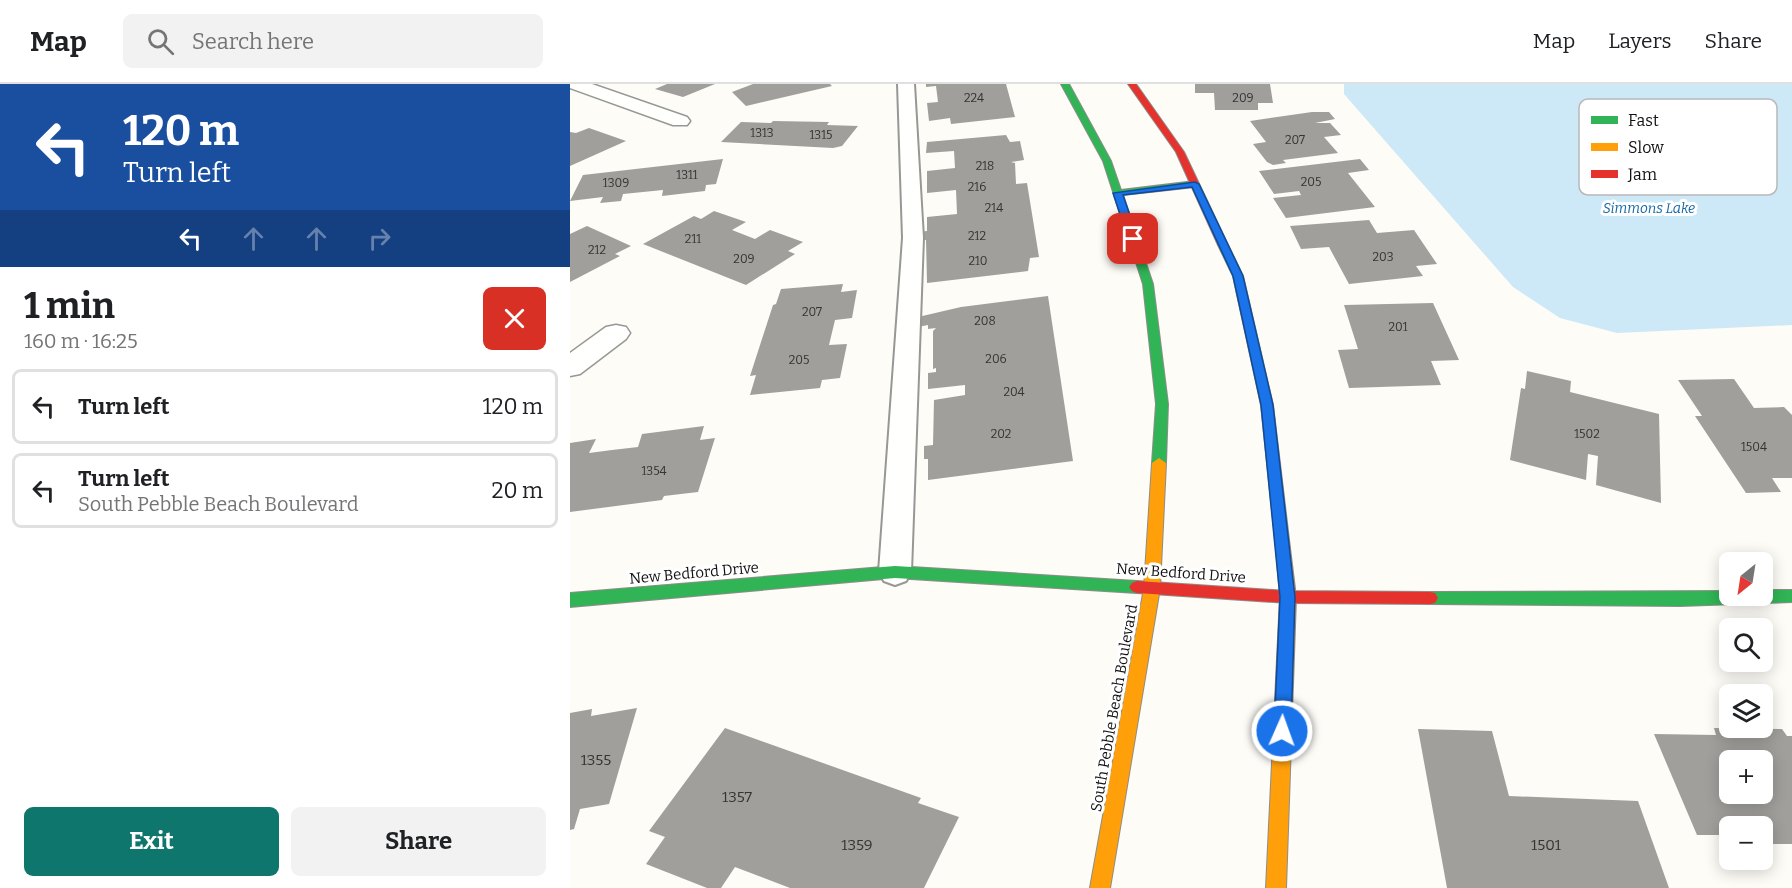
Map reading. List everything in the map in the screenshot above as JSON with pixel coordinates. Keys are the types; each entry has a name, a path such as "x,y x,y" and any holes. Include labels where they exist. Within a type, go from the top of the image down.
{"street":[{"path":"575,84 680,121"},
{"name":"South Pebble Beach Boulevard","path":"1065,84 1107,160 1148,284 1162,404 1152,588 1100,888"},
{"path":"1132,84 1180,152 1238,276 1267,405 1288,597 1276,888"},
{"path":"1118,193 1195,184"},
{"path":"570,367 616,333"},
{"name":"New Bedford Drive","path":"570,600 895,572 1288,597 1680,599 1792,596"}],"lane":[{"path":"895,572 913,238 906,84"}],"water":[{"name":"Simmons Lake","path":"1344,84 1792,84 1792,325 1617,333 1560,318 1513,287 1344,94"}],"building":[{"path":"667,84 715,84 683,97 655,89"},
{"path":"753,84 830,84 832,86 746,106 732,92"},
{"path":"926,84 1006,84 1015,117 951,124 950,118 929,121 927,103 938,102 936,86 926,87"},
{"path":"1195,84 1270,84 1273,103 1258,103 1258,110 1215,110 1214,93 1195,93"},
{"path":"1312,112 1329,112 1335,119 1315,123 1330,123 1341,135 1324,137 1338,153 1283,160 1286,163 1273,165 1267,162 1253,144 1266,142 1250,121"},
{"path":"773,121 829,122 827,125 858,126 842,146 833,148 721,142 741,122 771,123"},
{"path":"589,128 626,141 570,166 570,132 576,133"},
{"path":"1006,135 1010,142 1020,141 1024,160 1011,162 1015,163 1016,184 1027,183 1039,257 1030,258 1028,271 927,283 926,240 918,240 918,232 927,231 927,217 957,214 956,190 927,193 927,171 955,168 954,151 926,153 927,142"},
{"path":"723,159 716,184 706,185 705,191 662,196 663,190 623,194 621,201 600,203 603,197 570,201 583,175"},
{"path":"1360,159 1369,170 1348,173 1375,207 1286,218 1273,198 1301,195 1299,191 1274,194 1259,171"},
{"path":"714,211 746,222 732,230 755,239 770,230 803,242 788,251 795,254 746,285 643,244 694,216 701,219"},
{"path":"1369,220 1377,233 1414,230 1437,264 1416,266 1423,276 1349,284 1329,247 1301,249 1290,226"},
{"path":"587,226 631,246 615,254 620,256 570,282 570,234"},
{"path":"843,284 841,292 857,290 852,318 835,320 829,345 847,344 840,378 822,380 820,388 750,395 756,375 750,376 773,305 776,304 781,289"},
{"path":"1048,296 1073,461 928,480 928,459 924,459 924,446 933,445 934,400 965,395 965,385 928,389 928,373 936,372 936,368 933,369 933,331 936,328 928,329 928,325 918,327 918,317 961,307"},
{"path":"1433,303 1459,360 1431,361 1441,385 1349,388 1338,350 1358,349 1344,305"},
{"path":"1527,371 1571,381 1570,392 1659,414 1661,503 1596,485 1598,456 1588,454 1586,480 1510,460 1521,388 1525,389"},
{"path":"1734,379 1754,408 1784,407 1792,415 1792,478 1772,478 1781,492 1746,493 1695,416 1702,416 1678,380"},
{"path":"704,426 700,440 715,438 698,492 664,496 662,500 570,512 570,443 596,439 589,453 638,447 642,434"},
{"path":"637,708 609,804 580,809 574,829 570,830 570,713 592,709 591,716"},
{"path":"725,728 921,798 918,803 959,817 924,888 790,888 735,867 721,888 707,888 646,864 665,837 649,831"},
{"path":"1714,728 1719,728 1719,738 1773,738 1773,729 1782,729 1787,736 1792,736 1792,844 1773,844 1773,816 1719,816 1719,835 1697,835 1654,734 1716,735"},
{"path":"1418,729 1492,731 1509,796 1638,801 1669,888 1447,888"}],"traffic: fast":[{"path":"1065,84 1107,161 1148,284 1162,404 1159,463"},
{"path":"1118,193 1195,184"},
{"path":"1223,245 1238,276 1267,405 1283,548"},
{"path":"570,600 895,572 1137,587"},
{"path":"1430,598 1680,599 1792,596"}],"traffic: slow":[{"path":"1100,888 1152,588 1159,463"},
{"path":"1276,888 1288,597 1283,548"}],"traffic: jam":[{"path":"1132,84 1180,152 1223,245"},
{"path":"1137,587 1288,597 1430,598"}],"route":[{"path":"1133,239 1118,193 1195,184 1238,276 1267,405 1288,597 1282,731"}]}
